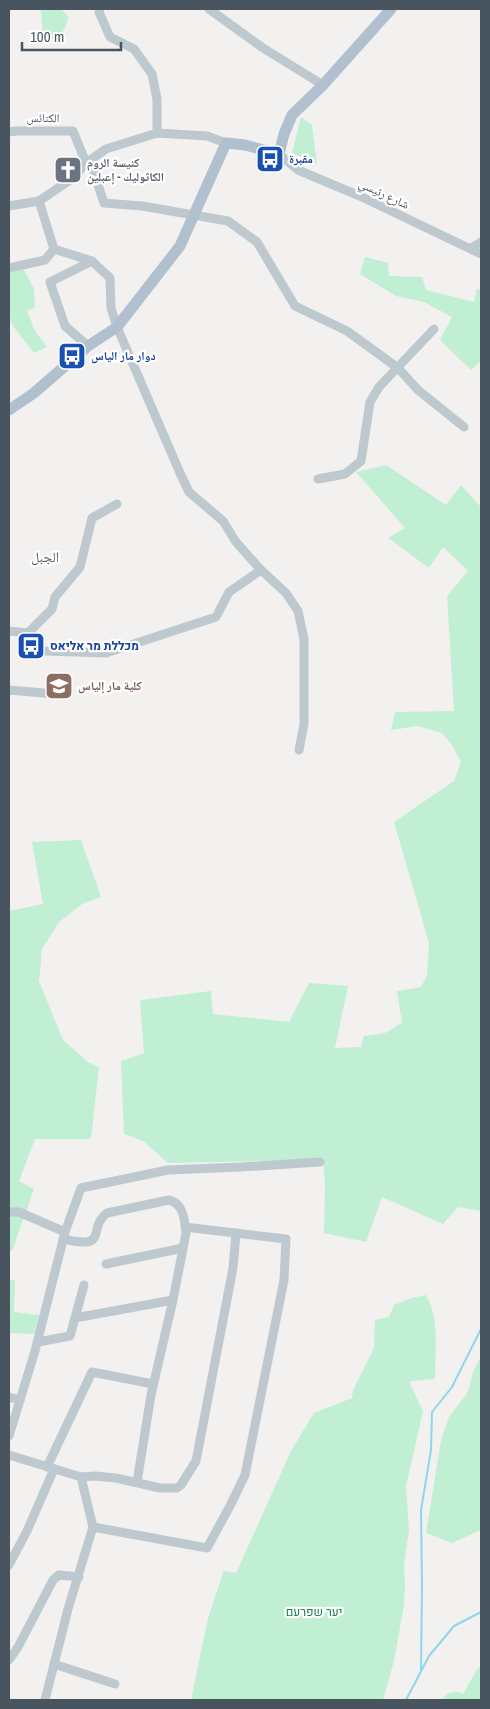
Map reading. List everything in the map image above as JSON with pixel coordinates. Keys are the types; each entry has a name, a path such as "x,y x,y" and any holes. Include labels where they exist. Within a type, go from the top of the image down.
{"main road":[{"path":"9,410 14,404 34,393 88,346 117,327 180,246 226,143 279,154 284,134 292,115 323,85 391,9"}],"street":[{"path":"100,9 99,12 110,37 134,49 152,74 157,99 157,134"},
{"path":"209,9 263,48 323,85"},
{"name":"الكنائس","path":"9,132 16,130 74,131 88,162"},
{"path":"9,206 39,200 73,178 88,162 106,149 157,134 207,136 226,143"},
{"name":"شارع رئيسي","path":"279,154 298,170 362,197 481,254"},
{"path":"88,162 104,203 142,206 228,221 257,242 295,306 346,331 398,368 418,390 464,427"},
{"path":"39,200 54,249"},
{"path":"470,248 481,242"},
{"path":"54,249 92,261 110,278 111,308 117,327 189,492 223,521 236,542 261,570 286,593 298,611 304,640 304,724 298,750"},
{"path":"9,268 45,260 54,249"},
{"path":"88,346 65,326 50,282 92,261"},
{"path":"318,479 345,474 361,461 370,402 379,387 434,329"},
{"path":"28,633 52,609 55,597 80,567 92,518 116,504"},
{"path":"9,631 28,633 43,651 106,653 216,617 229,592 261,570"},
{"path":"9,690 55,694"},
{"path":"9,1436 38,1342 64,1235 81,1188 168,1170 320,1162"},
{"path":"9,1212 19,1212 79,1242 90,1241 97,1235 100,1219 107,1213 168,1200 178,1204 185,1227 183,1248 153,1384 137,1482"},
{"path":"94,1527 207,1548 245,1475 284,1280 286,1239 185,1227"},
{"path":"9,1455 81,1477 116,1478 160,1488 177,1488 187,1478 196,1461 233,1268 236,1233"},
{"path":"106,1264 183,1248"},
{"path":"38,1342 70,1336 84,1285"},
{"path":"75,1318 173,1300"},
{"path":"9,1564 27,1531 51,1468 92,1372 153,1384"},
{"path":"9,1397 20,1400"},
{"path":"45,1700 68,1609 94,1527 81,1477"},
{"path":"9,1660 18,1647 56,1576 79,1577"},
{"path":"54,1664 116,1684"}],"green space":[{"path":"41,9 61,9 69,17 59,41 43,38"},
{"path":"301,117 312,125 317,164 292,153"},
{"path":"365,257 388,263 389,276 422,277 426,290 474,302 477,288 481,291 481,361 471,370 440,340 452,317 424,302 396,296 360,274"},
{"path":"24,270 34,289 35,308 27,310 35,331 47,347 34,353 13,326 9,315 9,272"},
{"path":"386,465 446,505 461,485 481,507 481,1211 458,1207 443,1224 382,1197 366,1242 324,1233 325,1184 323,1160 168,1163 143,1141 124,1134 121,1061 144,1053 140,1000 211,991 213,1014 289,1022 309,983 348,986 335,1048 361,1047 364,1036 385,1033 402,1023 397,991 421,987 427,976 429,943 394,822 454,781 461,762 452,745 442,733 418,726 391,730 395,712 454,711 447,596 468,571 443,547 429,568 388,538 405,528 356,472"},
{"path":"81,840 101,897 82,904 59,922 42,949 39,981 63,1040 88,1062 99,1067 91,1139 35,1139 19,1181 34,1189 12,1251 9,1250 9,911 43,904 32,842"},
{"path":"9,1280 15,1280 14,1312 39,1315 34,1334 9,1333"},
{"name":"יער שפרעם","path":"426,1295 435,1325 435,1379 411,1381 410,1384 423,1411 406,1486 409,1530 404,1566 404,1605 394,1661 383,1700 191,1700 208,1618 224,1571 236,1573 292,1449 314,1413 352,1398 353,1390 374,1348 375,1320 389,1317 394,1305 411,1298"},
{"path":"481,1356 481,1530 452,1543 426,1533 441,1440 449,1417 468,1392 473,1372"},
{"path":"481,1667 481,1700 442,1700 447,1694 456,1691 463,1694 478,1668"}],"waterway":[{"path":"421,1671 421,1510 431,1450 432,1412 452,1387 481,1329"},
{"path":"406,1700 429,1656 454,1626 481,1612"}],"place":[{"name":"مقبرة","path":"270,159"},
{"name":"كنيسة الروم الكاثوليك - إعبلين","path":"68,170"},
{"name":"دوار مار الياس","path":"72,356"},
{"name":"מכללת מר אליאס","path":"31,646"},
{"name":"كلية مار إلياس","path":"59,686"}],"district":[{"name":"الجبل","path":"45,557"}]}
